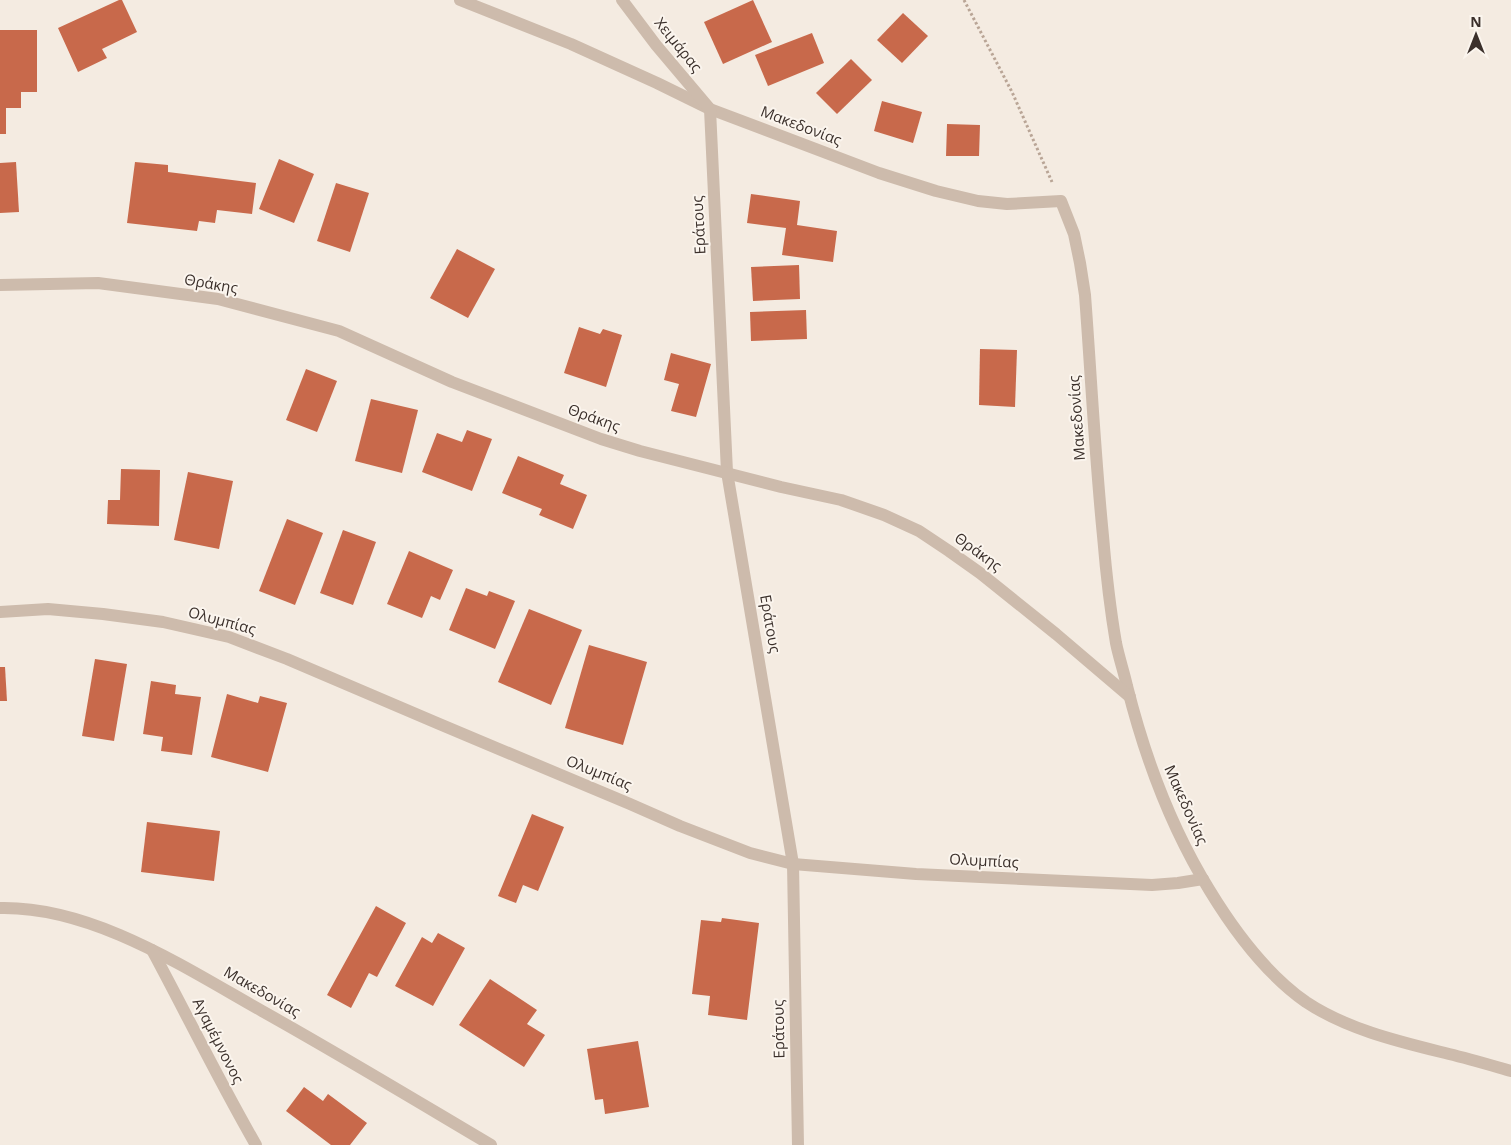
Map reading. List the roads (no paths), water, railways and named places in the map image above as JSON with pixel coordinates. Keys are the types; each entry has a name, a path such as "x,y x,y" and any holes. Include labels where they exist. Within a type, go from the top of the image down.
{"street":[{"name":"Μακεδονίας","path":"460,0 571,44 657,82 710,109 879,173 936,191 992,203 1029,204 1061,202 1074,234 1085,295 1098,493 1117,645 1149,763 1182,840 1203,879 1236,931 1270,971 1307,1002 1332,1016 1399,1042 1511,1071"},
{"name":"Χειμάρας","path":"622,0 656,45 710,109"},
{"name":"Εράτους","path":"710,109 727,472 793,864 798,1145"},
{"name":"Θράκης","path":"0,285 98,284 218,299 339,331 452,382 601,439 640,451 781,487 841,500 884,514 919,531 980,573 1056,634 1130,698"},
{"name":"Ολυμπίας","path":"0,612 48,609 103,614 163,622 229,637 287,659 680,826 750,853 793,864 907,873 1152,885 1203,879"},
{"name":"Μακεδονίας","path":"0,908 28,908 72,916 152,950 347,1059 491,1145"},
{"name":"Αγαμέμνονος","path":"152,950 256,1145"}]}
